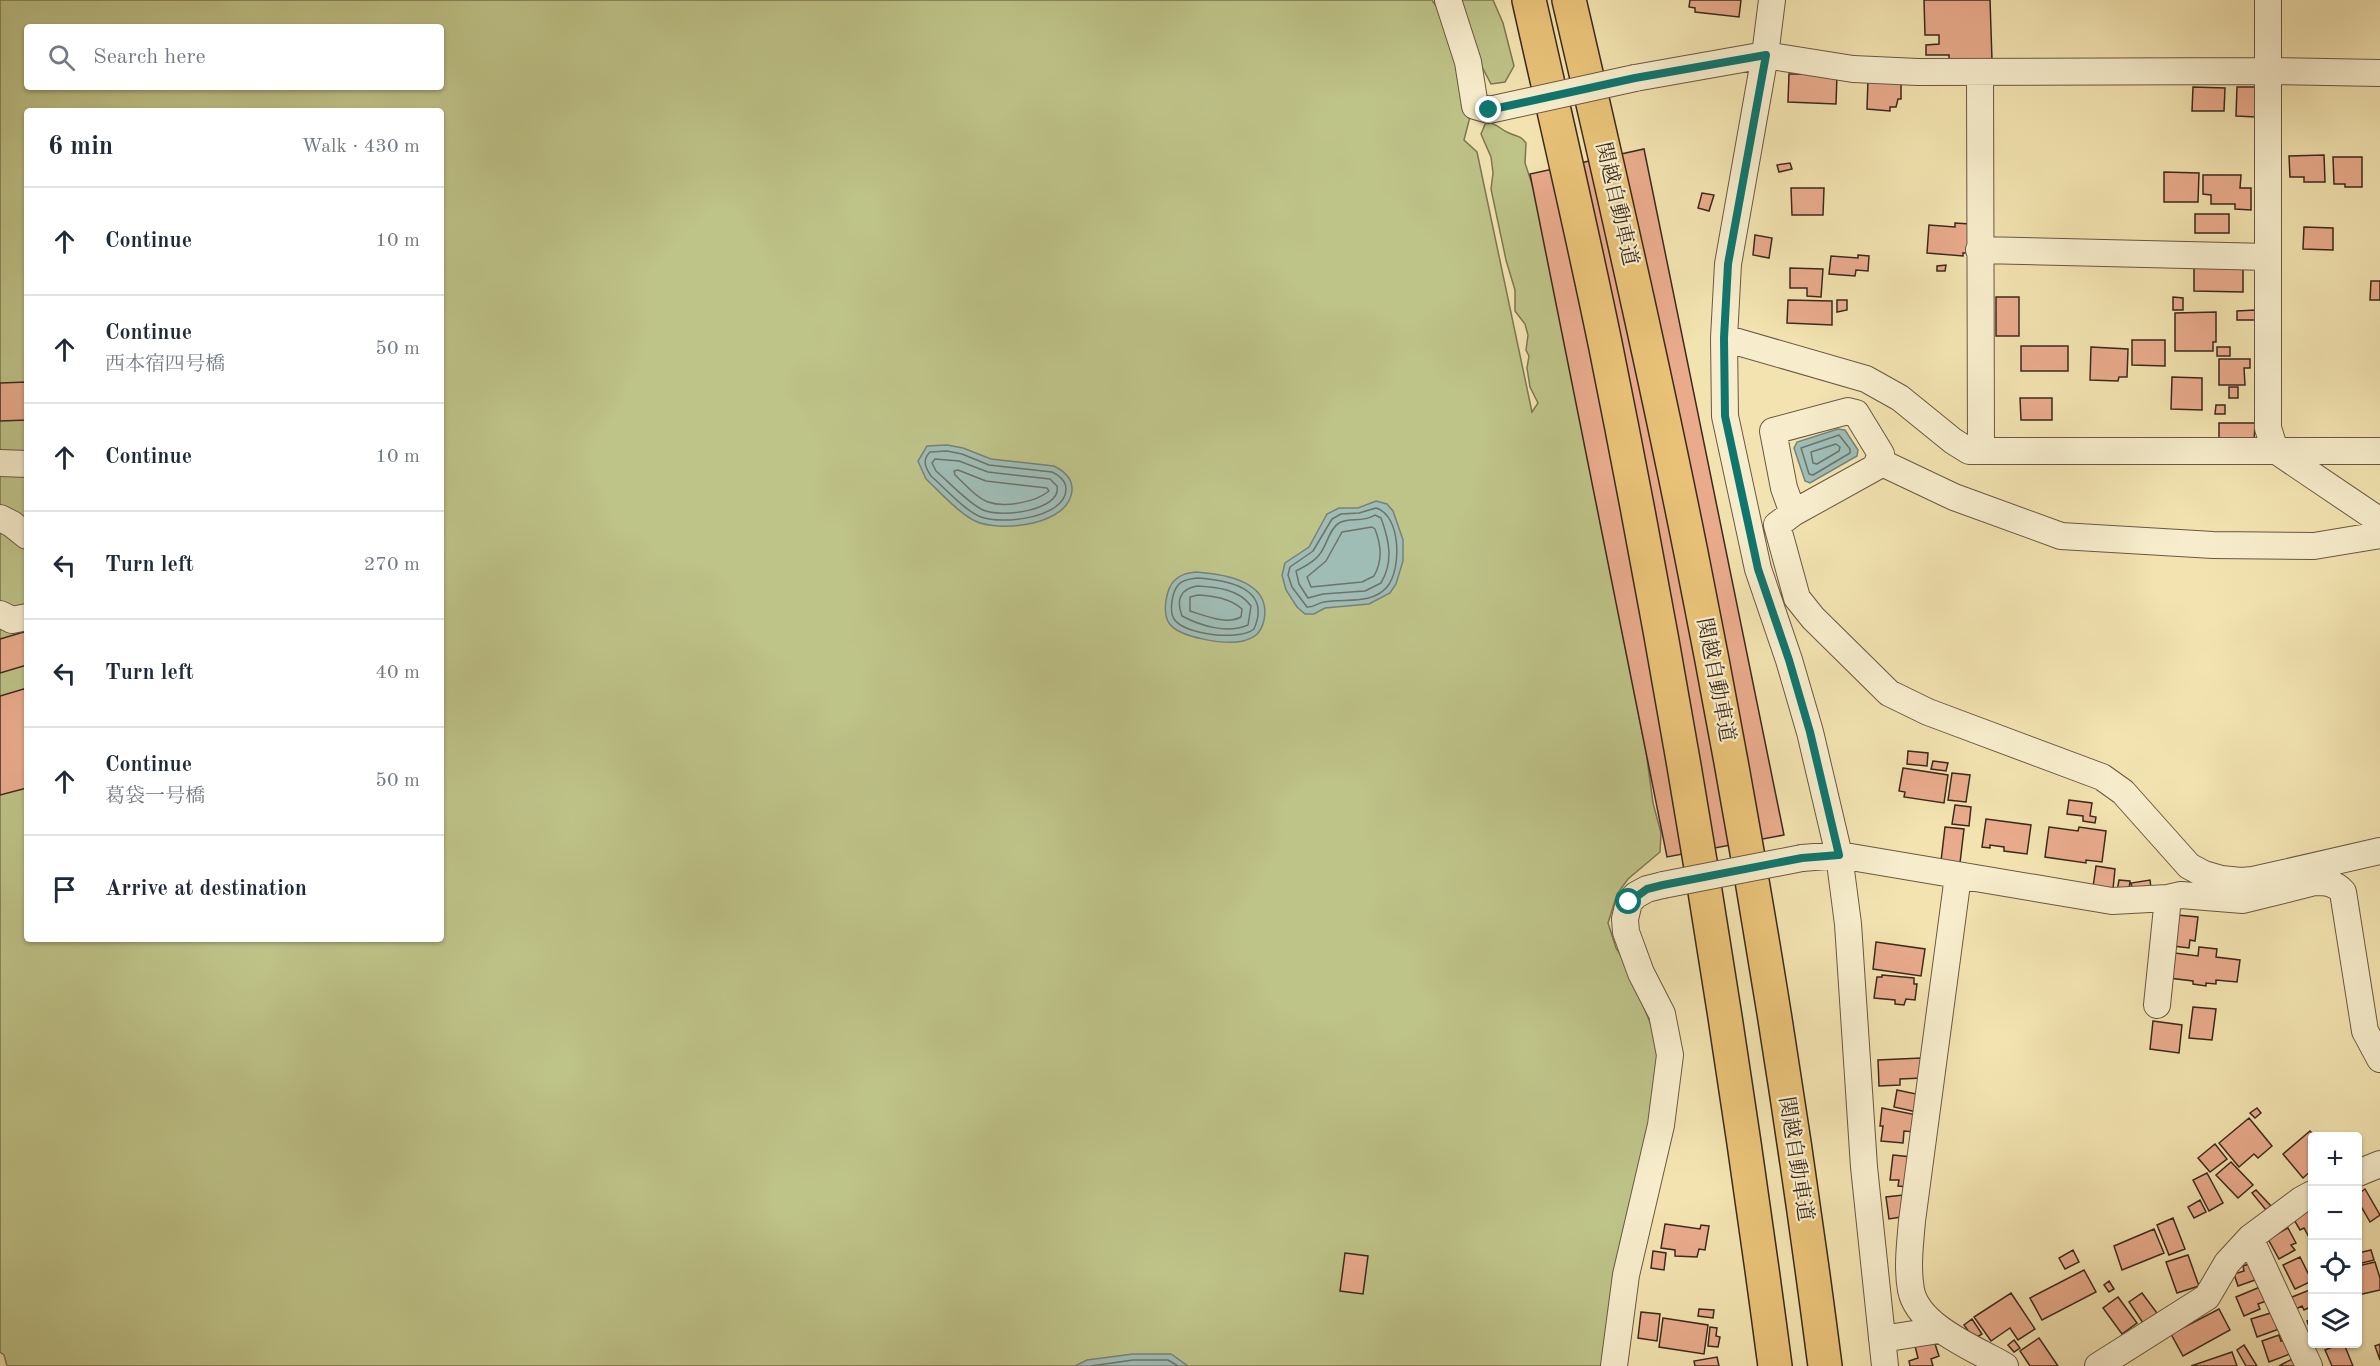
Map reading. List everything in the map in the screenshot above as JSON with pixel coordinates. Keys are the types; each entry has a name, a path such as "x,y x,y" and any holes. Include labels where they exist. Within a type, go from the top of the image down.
{"highway":[{"name":"関越自動車道","path":"1529,0 1605,346 1679,737 1743,1130 1775,1366"},
{"name":"関越自動車道","path":"1569,0 1649,352 1725,730 1762,947 1825,1366"}],"street":[{"path":"1448,0 1468,62 1475,106 1489,110 1635,78 1766,55 1853,69 1918,72 2380,73"},
{"path":"1772,0 1766,55 1728,264 1724,338 1725,416 1758,569 1789,660 1810,732 1839,855 1848,924 1864,1167 1885,1366"},
{"path":"2268,0 2268,428 2275,450 2377,536"},
{"path":"1980,72 1981,451"},
{"path":"1979,250 2268,257"},
{"path":"1724,338 1866,379 1900,398 1953,441 1969,451 2380,451"},
{"path":"1793,513 1784,488 1773,431 1848,411 1856,413 1881,454 1876,467 1793,513 1777,525 1797,598 1813,618 1889,693 1928,712 2102,777 2123,792 2189,866 2204,874 2241,881 2380,851"},
{"path":"1878,461 1954,497 2061,536 2213,544 2314,546 2377,536"},
{"path":"0,463 24,464"},
{"path":"0,519 12,524 24,534"},
{"path":"0,614 12,620 24,618"},
{"path":"1614,1366 1626,1275 1661,1125 1670,1055 1662,1014 1641,973 1626,932 1625,919 1629,902 1647,889 1802,858 1839,855 2112,901 2168,898 2181,895 2243,900 2315,882 2327,882 2338,886 2343,892 2365,1031 2380,1059"},
{"path":"1958,876 1912,1221 1909,1264 1911,1293 1925,1315 1939,1330 2006,1366"},
{"path":"2157,1005 2168,898"},
{"path":"2362,1171 2380,1164"},
{"path":"2097,1366 2207,1297 2227,1263 2250,1238 2308,1196"},
{"path":"2250,1238 2309,1366"},
{"path":"1882,1339 1939,1330"}],"green space":[{"path":"0,0 1432,0 1445,19 1471,113 1464,140 1477,152 1532,412 1538,403 1530,387 1527,368 1528,335 1525,324 1515,311 1515,290 1506,260 1491,189 1493,173 1491,157 1481,134 1486,122 1520,137 1526,143 1525,163 1535,193 1646,751 1653,803 1661,833 1660,852 1628,879 1617,894 1608,923 1616,948 1637,981 1643,1005 1654,1032 1660,1069 1617,1293 1608,1312 1608,1335 1603,1366 7,1366 4,1355 0,1352"},
{"path":"1455,0 1493,0 1503,23 1514,66 1505,82 1491,84 1480,63"}],"water":[{"path":"1838,429 1845,430 1858,450 1857,456 1810,483 1805,481 1794,448 1797,442"},
{"path":"947,445 963,448 991,459 1054,466 1064,473 1071,483 1072,491 1068,502 1060,511 1034,523 1005,526 973,520 926,479 918,461 927,446"},
{"path":"1376,501 1387,504 1393,511 1403,540 1403,561 1396,584 1390,593 1369,604 1325,608 1314,614 1305,614 1297,607 1286,590 1282,575 1285,563 1309,547 1327,514 1339,508 1358,508"},
{"path":"1196,572 1220,575 1244,582 1261,596 1265,607 1264,620 1257,634 1243,641 1215,641 1182,633 1169,623 1165,607 1169,589 1180,576"},
{"path":"1133,1354 1171,1354 1188,1366 1075,1366 1087,1360"}],"building":[{"path":"1690,0 1741,0 1739,17 1695,12 1695,8 1689,7"},
{"path":"1924,0 1990,0 1992,60 1949,66 1949,55 1926,55 1926,45 1939,44 1939,35 1925,35"},
{"path":"1789,74 1837,74 1836,104 1788,102"},
{"path":"1868,80 1901,83 1901,99 1898,99 1896,107 1890,107 1890,111 1867,109"},
{"path":"2193,87 2225,88 2224,111 2192,111"},
{"path":"2237,87 2257,87 2256,117 2236,116"},
{"path":"1644,149 1784,835 1667,857 1530,174"},
{"path":"2324,155 2325,182 2304,182 2304,177 2290,177 2289,156"},
{"path":"2333,157 2362,157 2362,187 2345,187 2345,184 2334,184"},
{"path":"1790,163 1792,169 1779,172 1777,165"},
{"path":"2164,172 2199,173 2198,202 2164,202"},
{"path":"2203,175 2241,175 2240,188 2251,188 2251,210 2235,209 2235,204 2211,204 2211,195 2203,194"},
{"path":"1791,188 1824,188 1823,215 1792,215"},
{"path":"1702,193 1714,195 1709,211 1698,208"},
{"path":"2195,214 2229,214 2229,233 2195,233"},
{"path":"1955,223 1970,224 1967,253 1963,253 1963,256 1927,253 1929,225 1955,227"},
{"path":"2304,227 2333,228 2333,250 2303,249"},
{"path":"1755,235 1772,238 1769,258 1753,255"},
{"path":"1858,255 1869,256 1868,271 1856,270 1855,276 1829,274 1831,256 1858,258"},
{"path":"1946,265 1945,271 1937,271 1937,266"},
{"path":"2194,265 2243,265 2243,292 2194,291"},
{"path":"1790,268 1823,269 1821,297 1807,296 1807,288 1790,288"},
{"path":"2371,281 2380,281 2380,300 2370,300"},
{"path":"1996,297 2019,297 2019,336 1996,336"},
{"path":"2173,297 2183,298 2183,310 2173,310"},
{"path":"1788,300 1832,301 1832,325 1787,323"},
{"path":"1837,300 1847,300 1847,310 1837,312"},
{"path":"2255,310 2255,320 2237,320 2237,311"},
{"path":"2216,312 2216,342 2213,342 2213,351 2175,351 2175,313"},
{"path":"2132,340 2165,340 2165,366 2132,365"},
{"path":"2021,346 2068,346 2068,371 2021,371"},
{"path":"2091,347 2128,349 2127,377 2119,377 2118,381 2090,380"},
{"path":"2217,347 2230,347 2230,356 2217,356"},
{"path":"2219,359 2250,359 2250,368 2244,368 2245,385 2219,385"},
{"path":"2172,377 2202,378 2202,410 2171,409"},
{"path":"24,382 24,420 0,421 0,383"},
{"path":"2229,387 2238,387 2238,398 2229,398"},
{"path":"2020,398 2052,398 2052,420 2021,420"},
{"path":"2216,405 2225,405 2225,414 2215,414"},
{"path":"2219,423 2255,423 2254,442 2219,442"},
{"path":"24,632 24,666 0,673 0,639"},
{"path":"24,689 24,789 0,795 0,696"},
{"path":"1908,751 1928,753 1927,766 1907,764"},
{"path":"1933,761 1948,763 1946,771 1931,769"},
{"path":"1903,768 1948,775 1944,803 1904,797 1905,792 1899,791"},
{"path":"1952,773 1970,775 1966,802 1948,800"},
{"path":"2069,800 2092,803 2090,816 2096,817 2095,823 2083,821 2083,816 2067,814"},
{"path":"1955,805 1971,807 1969,826 1952,824"},
{"path":"1986,819 2031,825 2027,854 2004,851 2004,847 1990,845 1990,848 1982,847"},
{"path":"1945,827 1964,829 1960,863 1941,861"},
{"path":"2049,827 2078,831 2079,827 2106,831 2102,862 2086,860 2086,863 2045,857"},
{"path":"2096,866 2115,869 2113,889 2093,887"},
{"path":"2119,880 2130,881 2129,890 2117,891"},
{"path":"2150,880 2151,888 2133,891 2131,883"},
{"path":"2177,915 2198,917 2195,941 2190,940 2189,948 2173,946"},
{"path":"1876,942 1925,949 1921,976 1873,969"},
{"path":"2199,947 2217,949 2216,957 2240,960 2237,982 2216,980 2216,984 2206,983 2206,986 2193,984 2193,981 2169,978 2171,966 2174,967 2175,953 2198,956"},
{"path":"1882,975 1914,978 1914,984 1917,984 1915,1000 1906,999 1904,1005 1895,1004 1895,1000 1874,998 1877,977 1882,977"},
{"path":"2193,1007 2216,1009 2212,1040 2189,1038"},
{"path":"2153,1021 2182,1025 2179,1053 2150,1049"},
{"path":"1921,1058 1922,1078 1900,1079 1900,1085 1879,1086 1878,1060"},
{"path":"1897,1090 1921,1095 1917,1112 1894,1107"},
{"path":"1882,1108 1917,1115 1915,1132 1904,1131 1903,1143 1881,1141"},
{"path":"2257,1108 2261,1113 2255,1118 2250,1113"},
{"path":"2249,1118 2272,1146 2258,1158 2254,1154 2239,1167 2219,1143"},
{"path":"2308,1133 2308,1174 2303,1178 2283,1154"},
{"path":"2215,1144 2227,1159 2210,1172 2198,1158"},
{"path":"1893,1155 1912,1157 1909,1187 1898,1186 1899,1180 1890,1180"},
{"path":"2231,1162 2253,1185 2238,1198 2216,1175"},
{"path":"2207,1173 2223,1203 2209,1211 2193,1180"},
{"path":"2365,1189 2380,1215 2370,1222 2362,1208 2362,1191"},
{"path":"2256,1190 2271,1206 2266,1210 2252,1193"},
{"path":"1903,1195 1901,1217 1889,1219 1886,1197"},
{"path":"2200,1200 2206,1212 2194,1218 2188,1207"},
{"path":"2308,1209 2308,1235 2304,1228 2300,1230 2293,1218"},
{"path":"2173,1218 2185,1249 2169,1255 2157,1225"},
{"path":"1665,1224 1700,1229 1701,1225 1709,1226 1705,1250 1699,1249 1697,1257 1675,1256 1675,1250 1661,1248"},
{"path":"2288,1228 2296,1243 2291,1245 2295,1250 2279,1259 2268,1239"},
{"path":"2154,1229 2164,1253 2122,1270 2114,1246"},
{"path":"2073,1250 2079,1262 2065,1269 2059,1258"},
{"path":"2371,1250 2374,1260 2362,1263 2362,1252"},
{"path":"1653,1251 1666,1253 1664,1270 1651,1268"},
{"path":"1345,1253 1368,1256 1363,1294 1340,1291"},
{"path":"2188,1255 2199,1286 2177,1293 2166,1262"},
{"path":"2300,1257 2308,1273 2308,1283 2295,1289 2283,1265"},
{"path":"2375,1262 2380,1278 2380,1290 2362,1294 2362,1265"},
{"path":"2252,1263 2258,1279 2238,1286 2234,1274 2244,1271 2243,1266"},
{"path":"2084,1270 2096,1292 2042,1320 2030,1298"},
{"path":"2109,1281 2114,1289 2109,1292 2104,1285"},
{"path":"2260,1287 2266,1301 2258,1304 2260,1309 2244,1316 2236,1297"},
{"path":"2308,1291 2308,1308 2304,1310 2302,1306 2292,1311 2287,1299"},
{"path":"2011,1293 2035,1329 2018,1340 2010,1328 1991,1341 1974,1317"},
{"path":"2142,1293 2157,1313 2143,1323 2129,1302"},
{"path":"2118,1297 2137,1323 2122,1334 2103,1308"},
{"path":"1699,1309 1714,1310 1713,1318 1698,1316"},
{"path":"2219,1309 2230,1330 2183,1356 2171,1334"},
{"path":"1641,1312 1660,1314 1657,1341 1638,1338"},
{"path":"2274,1312 2279,1329 2257,1337 2251,1319"},
{"path":"1663,1318 1708,1325 1704,1354 1659,1347"},
{"path":"1972,1319 1982,1334 1974,1339 1964,1325"},
{"path":"1710,1327 1717,1328 1716,1336 1720,1337 1718,1347 1708,1346"},
{"path":"2279,1335 2281,1341 2285,1340 2290,1354 2269,1362 2262,1341"},
{"path":"2039,1338 2058,1366 2030,1366 2020,1351"},
{"path":"2014,1340 2020,1348 2014,1352 2008,1345"},
{"path":"1934,1341 1939,1356 1931,1359 1933,1366 1910,1366 1909,1361 1918,1358 1915,1346"},
{"path":"2380,1344 2380,1360 2375,1346"},
{"path":"2244,1345 2257,1366 2246,1366 2237,1350"},
{"path":"2346,1348 2353,1366 2332,1366 2325,1350"},
{"path":"2232,1352 2237,1366 2191,1366"},
{"path":"1717,1357 1719,1366 1695,1366 1694,1361"},
{"path":"2292,1359 2296,1366 2279,1366"}],"route":[{"path":"1489,110 1635,78 1766,55 1728,264 1724,338 1725,416 1758,569 1789,660 1810,732 1839,855 1802,858 1663,885 1647,889 1629,902"}]}
